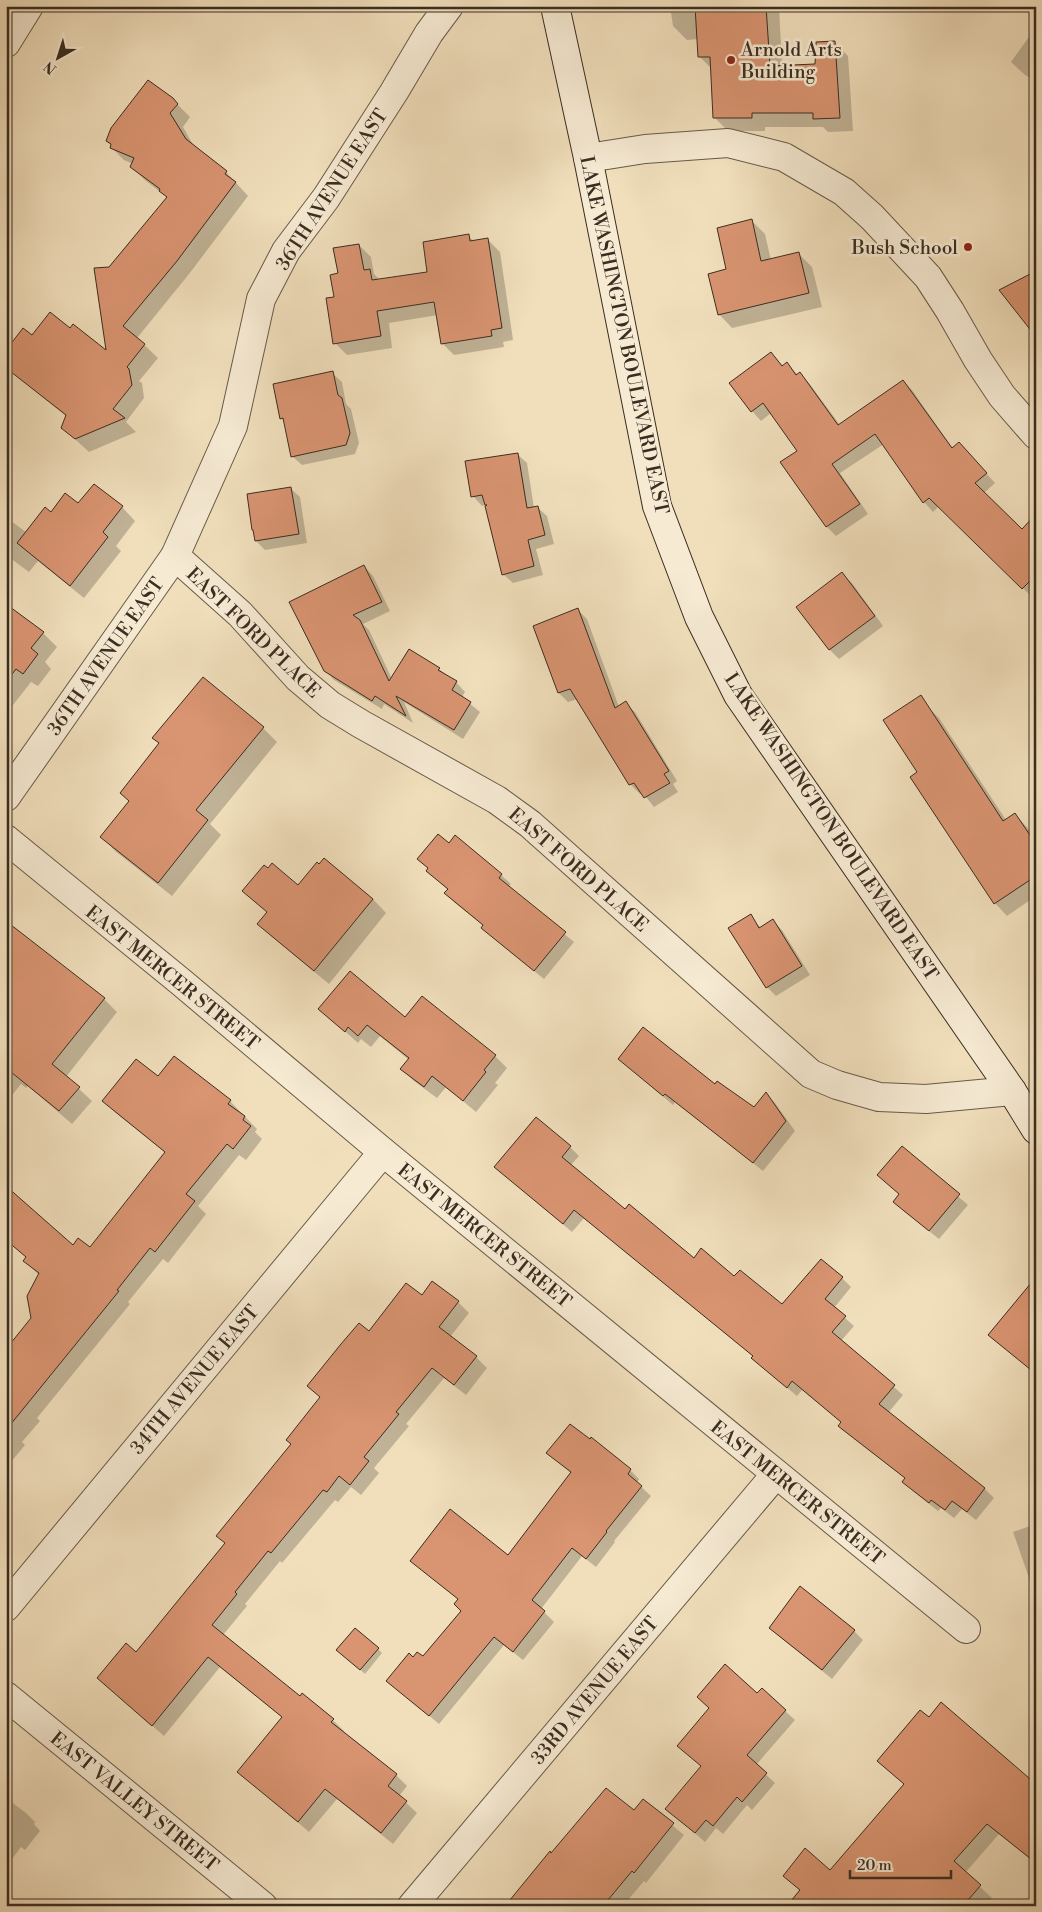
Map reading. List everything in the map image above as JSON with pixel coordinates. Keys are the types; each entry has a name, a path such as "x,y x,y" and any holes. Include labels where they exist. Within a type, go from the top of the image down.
{"street":[{"path":"6,43 29,6"},
{"name":"36TH AVENUE EAST","path":"6,797 175,556 233,426 261,299 286,251 326,198 394,92 429,33 449,6"},
{"name":"LAKE WASHINGTON BOULEVARD EAST","path":"555,6 588,158 657,506 699,617 738,695 1012,1092 1036,1130"},
{"path":"588,158 645,149 728,143 784,157 844,192 872,217 928,277 982,367 1002,396 1036,435"},
{"name":"EAST FORD PLACE","path":"175,556 240,614 298,678 330,705 498,800 530,824 812,1074 837,1085 879,1097 926,1100 1012,1092"},
{"name":"EAST MERCER STREET","path":"6,840 189,988 383,1152 966,1629"},
{"name":"34TH AVENUE EAST","path":"6,1607 383,1152"},
{"name":"33RD AVENUE EAST","path":"412,1906 776,1474"},
{"name":"EAST VALLEY STREET","path":"6,1696 263,1906"}],"building":[{"name":"Arnold Arts Building","path":"695,6 766,6 770,66 815,64 816,42 835,41 840,118 813,119 813,113 752,113 752,118 713,118 710,57 698,57"},
{"path":"148,80 173,98 178,104 170,113 186,139 227,171 225,174 236,182 177,261 123,326 145,344 127,367 132,385 113,409 125,418 75,439 61,428 66,415 6,368 6,350 23,328 32,335 50,312 70,328 73,324 106,350 94,268 109,267 167,197 159,191 160,189 130,167 134,158 110,148 111,144 106,141 111,128"},
{"path":"752,219 761,261 799,252 809,293 718,315 708,274 726,269 717,228"},
{"path":"469,234 470,241 488,238 502,328 491,330 492,336 441,344 434,302 377,311 381,336 333,344 326,298 334,297 330,275 338,273 333,248 359,244 364,270 370,269 372,280 427,272 423,242"},
{"path":"1036,271 1036,337 999,290"},
{"path":"771,352 782,366 787,362 796,375 800,372 838,425 903,380 952,448 959,442 987,473 975,483 1022,529 1036,514 1036,575 1022,589 929,498 923,503 875,434 832,464 860,504 826,527 780,462 797,451 763,403 751,412 729,383"},
{"path":"333,371 338,395 342,398 350,433 346,445 291,457 283,418 280,419 273,384"},
{"path":"518,453 527,508 538,506 545,535 528,540 534,566 502,575 485,506 487,505 485,505 482,495 471,497 465,461"},
{"path":"94,484 123,506 103,532 108,537 70,586 17,543 45,507 51,512 65,493 78,503"},
{"path":"291,487 299,534 255,541 247,494"},
{"path":"364,565 382,602 353,615 360,620 389,681 409,649 440,668 438,670 457,681 452,690 471,702 454,730 396,696 406,716 375,696 372,701 324,671 289,602"},
{"path":"842,572 875,616 829,650 796,607"},
{"path":"6,604 44,632 31,648 38,654 23,674 16,669 6,682"},
{"path":"578,608 615,708 626,701 669,771 664,774 670,783 644,798 634,783 629,785 570,689 558,693 533,626"},
{"path":"203,677 264,727 196,810 208,820 158,883 100,837 129,801 120,793 159,743 152,738"},
{"path":"921,695 1003,821 1015,813 1036,844 1036,876 994,904 910,777 917,772 883,720"},
{"path":"438,834 449,843 455,835 502,874 499,878 566,932 534,971 481,928 483,925 444,893 448,889 426,871 428,868 417,859"},
{"path":"324,858 373,899 314,971 257,924 267,912 242,891 264,865 268,868 272,863 298,885 317,862 319,864"},
{"path":"751,914 759,928 773,919 802,966 766,988 728,928"},
{"path":"6,921 105,998 52,1064 80,1087 59,1111 6,1068"},
{"path":"350,971 405,1017 422,996 496,1055 484,1070 486,1072 463,1101 432,1076 424,1087 400,1069 409,1058 367,1025 358,1036 348,1027 345,1032 318,1009"},
{"path":"643,1027 715,1084 717,1081 754,1107 766,1092 786,1121 753,1163 665,1094 663,1096 618,1059"},
{"path":"174,1056 231,1100 228,1104 245,1116 243,1120 251,1126 233,1149 227,1144 186,1194 195,1201 155,1252 150,1248 117,1290 119,1291 6,1430 6,1349 31,1318 27,1296 39,1273 23,1261 26,1257 6,1240 6,1186 73,1245 78,1238 90,1247 165,1152 102,1101 136,1059 158,1076"},
{"path":"536,1117 571,1146 562,1157 625,1209 629,1204 694,1258 701,1248 734,1276 740,1270 782,1304 821,1259 843,1277 825,1299 846,1316 832,1332 895,1385 879,1404 985,1488 967,1512 952,1501 945,1510 931,1500 929,1503 902,1482 905,1478 838,1426 841,1422 792,1381 787,1388 751,1358 753,1356 574,1210 563,1224 494,1167"},
{"path":"902,1146 960,1194 929,1231 893,1202 899,1194 877,1175"},
{"path":"1036,1277 1036,1374 988,1335"},
{"path":"432,1281 459,1301 439,1327 477,1356 454,1385 432,1368 396,1412 399,1414 364,1457 369,1461 350,1485 339,1476 327,1492 323,1490 271,1553 268,1551 235,1592 237,1594 212,1625 300,1696 302,1693 334,1719 331,1722 397,1774 388,1786 407,1801 381,1833 325,1789 298,1822 237,1772 282,1717 208,1657 152,1726 97,1678 126,1643 136,1652 225,1543 216,1536 291,1444 286,1440 320,1397 307,1386 341,1344 359,1323 369,1331 406,1283 422,1295"},
{"path":"570,1424 590,1439 591,1437 631,1469 628,1474 642,1486 586,1559 572,1548 532,1600 545,1611 513,1652 494,1637 429,1716 386,1681 409,1653 413,1657 417,1652 423,1656 461,1611 454,1604 458,1599 410,1561 450,1509 508,1555 571,1472 546,1453"},
{"path":"800,1586 855,1630 822,1670 769,1628"},
{"path":"355,1628 379,1648 360,1670 336,1650"},
{"path":"725,1664 757,1693 762,1688 786,1710 747,1755 767,1773 742,1802 737,1797 713,1826 706,1820 695,1833 665,1809 701,1766 677,1746 709,1708 697,1697"},
{"path":"941,1702 1036,1784 1036,1863 987,1824 954,1861 981,1885 963,1906 787,1906 800,1890 783,1876 805,1848 830,1870 904,1784 877,1761 920,1710 929,1717"},
{"path":"606,1788 634,1810 643,1799 674,1823 634,1873 632,1871 603,1906 505,1906 550,1851 551,1853"}],"place":[{"name":"Arnold Arts Building","path":"731,60"},
{"name":"Bush School","path":"968,247"}]}
